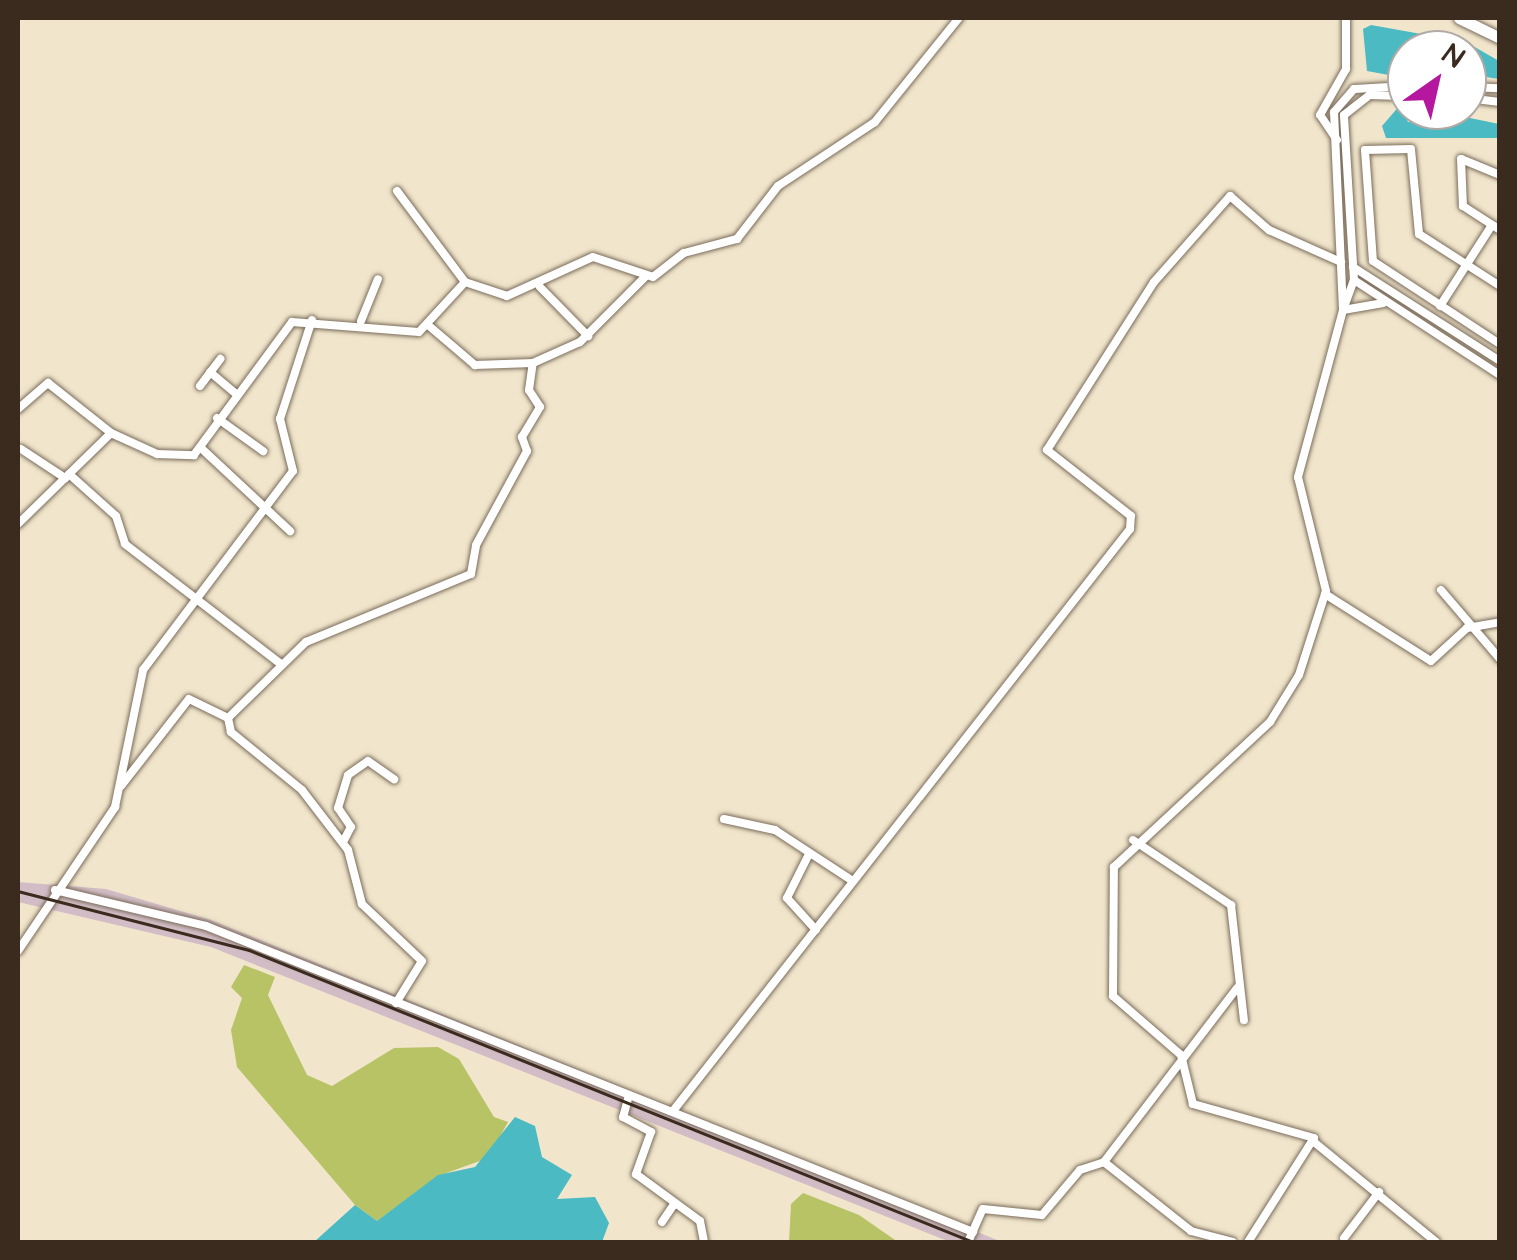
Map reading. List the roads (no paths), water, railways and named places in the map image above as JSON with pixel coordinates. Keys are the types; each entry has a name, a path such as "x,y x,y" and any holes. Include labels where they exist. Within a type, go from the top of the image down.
{"main road":[{"path":"1459,18 1500,38"}],"street":[{"path":"428,325 475,365 533,363 588,336 646,276 744,234 778,186 874,122 960,18"},
{"path":"1339,139 1322,126 1321,102 1346,69 1346,18"},
{"path":"1387,87 1354,89 1334,112 1354,280 1298,467 1325,594 1299,676 1270,722 1134,840 1114,867 1110,989 1180,1055 1193,1104 1314,1142 1436,1242"},
{"path":"1343,310 1339,139 1344,115 1359,100 1387,98"},
{"path":"1500,286 1418,234 1412,150 1365,150 1370,256 1500,344"},
{"path":"1440,306 1496,228 1463,206 1461,158 1500,175"},
{"path":"398,191 464,282 507,296 540,287 582,258 646,276"},
{"path":"673,1112 1133,524 1047,450 1154,282 1225,196 1318,253 1353,268 1500,362"},
{"path":"1318,253 1340,235"},
{"path":"361,321 378,279"},
{"path":"1343,281 1354,280 1500,375"},
{"path":"201,448 217,418 280,331 312,320 361,321 419,332 428,325 446,293 464,282"},
{"path":"540,287 588,336"},
{"path":"1343,310 1355,313 1377,300 1396,307"},
{"path":"119,789 133,690 196,598 269,512 293,471 280,419 312,320"},
{"path":"200,386 220,359"},
{"path":"228,718 282,665 346,619 468,578 526,454 522,437 540,407 528,390 533,363"},
{"path":"210,372 235,394"},
{"path":"18,409 48,383 111,434 157,454 201,448"},
{"path":"217,418 263,450"},
{"path":"18,524 111,434"},
{"path":"201,448 290,531"},
{"path":"21,449 68,476 116,516 125,544 282,665"},
{"path":"1440,590 1500,658"},
{"path":"1325,594 1432,661 1473,627 1500,622"},
{"path":"18,950 119,789 190,699 228,718"},
{"path":"228,718 231,732 296,784 343,842 362,904 422,962 396,1003"},
{"path":"343,842 351,827 338,808 348,775 368,761 394,779"},
{"path":"724,819 770,828 808,856 851,880"},
{"path":"1134,840 1231,906 1237,988 1244,1020"},
{"path":"808,856 788,898 816,930"},
{"path":"56,890 206,926 972,1232"},
{"path":"968,1242 988,1206 1046,1213 1080,1170 1104,1162 1180,1055 1237,988"},
{"path":"628,1095 623,1117 651,1132 636,1174 700,1221 704,1242"},
{"path":"1248,1242 1314,1142"},
{"path":"1104,1162 1191,1231 1233,1242"},
{"path":"1344,1238 1379,1192"},
{"path":"662,1222 675,1203"}],"water":[{"path":"1371,25 1399,30 1387,30 1387,75 1367,71 1363,29"},
{"path":"1487,54 1499,61 1499,79 1487,77"},
{"path":"1387,120 1387,130 1487,130 1487,122 1499,124 1499,138 1386,138 1382,126"},
{"path":"515,1117 535,1126 542,1157 572,1175 557,1199 595,1197 609,1223 602,1242 314,1242 355,1205 377,1221 438,1175 475,1167"}],"railway":[{"path":"18,891 249,950 973,1242"}]}
